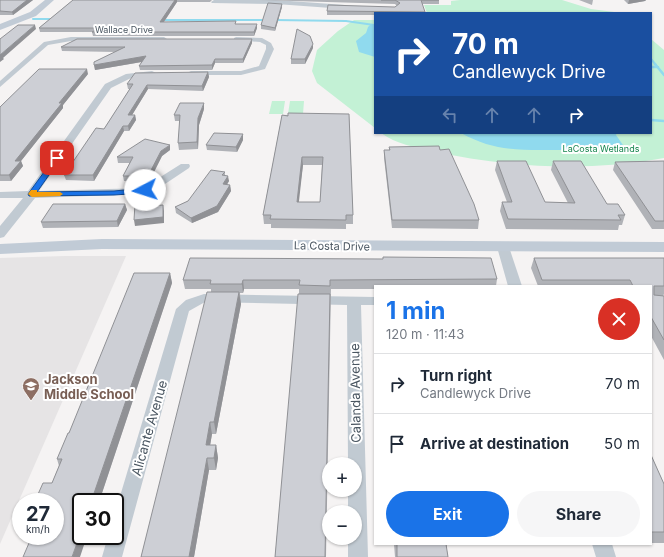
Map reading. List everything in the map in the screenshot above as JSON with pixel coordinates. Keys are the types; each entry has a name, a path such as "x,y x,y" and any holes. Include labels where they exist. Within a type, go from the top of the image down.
{"street":[{"path":"0,27 32,14 50,0"},
{"path":"214,2 245,1 356,7"},
{"name":"Wallace Drive","path":"0,85 46,43 71,39 173,39"},
{"path":"184,73 242,73 262,67 270,49 268,44 262,40 232,39"},
{"path":"0,234 32,194 108,86 120,78 134,74 161,73"},
{"path":"0,195 114,193 145,190 186,166"},
{"name":"La Costa Drive","path":"0,249 102,244 664,248"},
{"path":"503,247 515,285"},
{"name":"Alicante Avenue","path":"112,557 182,309 191,303 204,298 354,301"},
{"path":"354,301 374,301"},
{"name":"Calanda Avenue","path":"354,301 358,557"},
{"path":"602,545 606,557"}],"shaded area":[{"name":"Jackson Middle School","path":"126,256 22,493 12,493 12,517 0,544 0,258"}],"green space":[{"path":"562,0 591,9 614,12 427,12 424,5 451,5 451,1"},
{"path":"354,20 374,20 374,127 317,83 312,71 317,50 338,31"},
{"name":"LaCosta Wetlands","path":"652,40 664,50 664,158 606,165 548,166 518,164 460,157 406,145 382,134 652,134"},
{"path":"272,101 285,101 283,114 269,114"},
{"path":"290,101 304,101 303,114 288,114"}],"water":[{"path":"371,24 374,24 374,57 359,52 356,41 366,33"},
{"path":"463,134 616,134 623,145 591,149 520,150 497,147"}],"building":[{"path":"0,0 27,0 12,12 0,11"},
{"path":"73,0 175,0 160,22 236,21 235,24 257,24 254,32 92,32 100,28 39,28"},
{"path":"395,0 421,0 425,12 327,11 328,5 395,7 400,3"},
{"path":"268,3 282,4 275,28 261,25"},
{"path":"18,25 35,25 0,55 0,39"},
{"path":"297,29 310,36 313,44 305,59 291,59"},
{"path":"77,39 252,39 243,59 215,59 212,65 139,66 146,56 94,65 94,62 125,47 61,47"},
{"path":"39,69 87,69 59,103 62,103 15,161 21,161 9,175 0,175 0,107"},
{"path":"208,72 202,86 147,85 128,115 135,115 128,126 123,126 93,175 64,175 96,128 104,129 133,84 127,84 135,73"},
{"path":"180,103 204,103 198,118 197,142 178,143 180,115 174,115"},
{"path":"288,113 349,114 353,215 346,215 346,220 270,219 271,215 263,215 282,115 288,116","holes":["302,157 323,157 320,202 297,202"]},
{"path":"214,133 243,134 236,147 206,145"},
{"path":"145,139 170,145 161,151 148,176 123,176 133,157 117,157"},
{"path":"439,146 440,150 449,149 474,204 479,220 392,220 384,150 390,150 389,147"},
{"path":"497,161 526,161 545,202 575,203 553,161 581,161 607,204 618,204 625,215 618,215 621,220 508,219 502,202 512,202"},
{"path":"664,161 664,221 655,221 615,162"},
{"path":"211,170 225,172 222,175 228,176 223,184 230,185 217,206 191,218 175,207 188,201"},
{"path":"150,202 150,206 163,205 163,217 134,220 135,204"},
{"path":"53,204 125,204 117,221 41,222"},
{"path":"383,257 491,258 497,279 330,280 330,286 299,285 300,280 243,280 242,284 210,284 211,280 183,280 190,258 383,259"},
{"path":"534,258 664,258 664,286 654,286 654,295 664,296 664,340 652,319 652,285 632,285 630,280 542,280"},
{"path":"134,273 170,273 94,493 72,493 72,545 76,545 72,557 23,557 28,545 64,545 64,493 39,493 43,483 52,483 62,459 57,459"},
{"path":"207,292 239,292 214,422 210,422 206,445 216,445 214,458 207,458 189,557 141,557"},
{"path":"298,294 330,294 327,457 322,457 322,497 326,497 326,505 322,505 322,545 325,545 325,557 275,557"},
{"path":"652,457 664,484 664,532 652,532"},
{"path":"397,545 446,545 448,557 397,557"}],"waterway":[{"path":"33,19 54,19"},
{"path":"160,20 268,20"},
{"path":"274,20 346,21 374,25"},
{"path":"652,60 656,65"},
{"path":"652,67 657,67"},
{"path":"657,67 664,75"},
{"path":"652,120 664,121"}],"slow traffic":[{"path":"34,192 32,194 60,194"}],"place":[{"name":"Jackson Middle School","path":"31,401"}],"route":[{"path":"57,158 32,194 114,193 145,190"}]}
